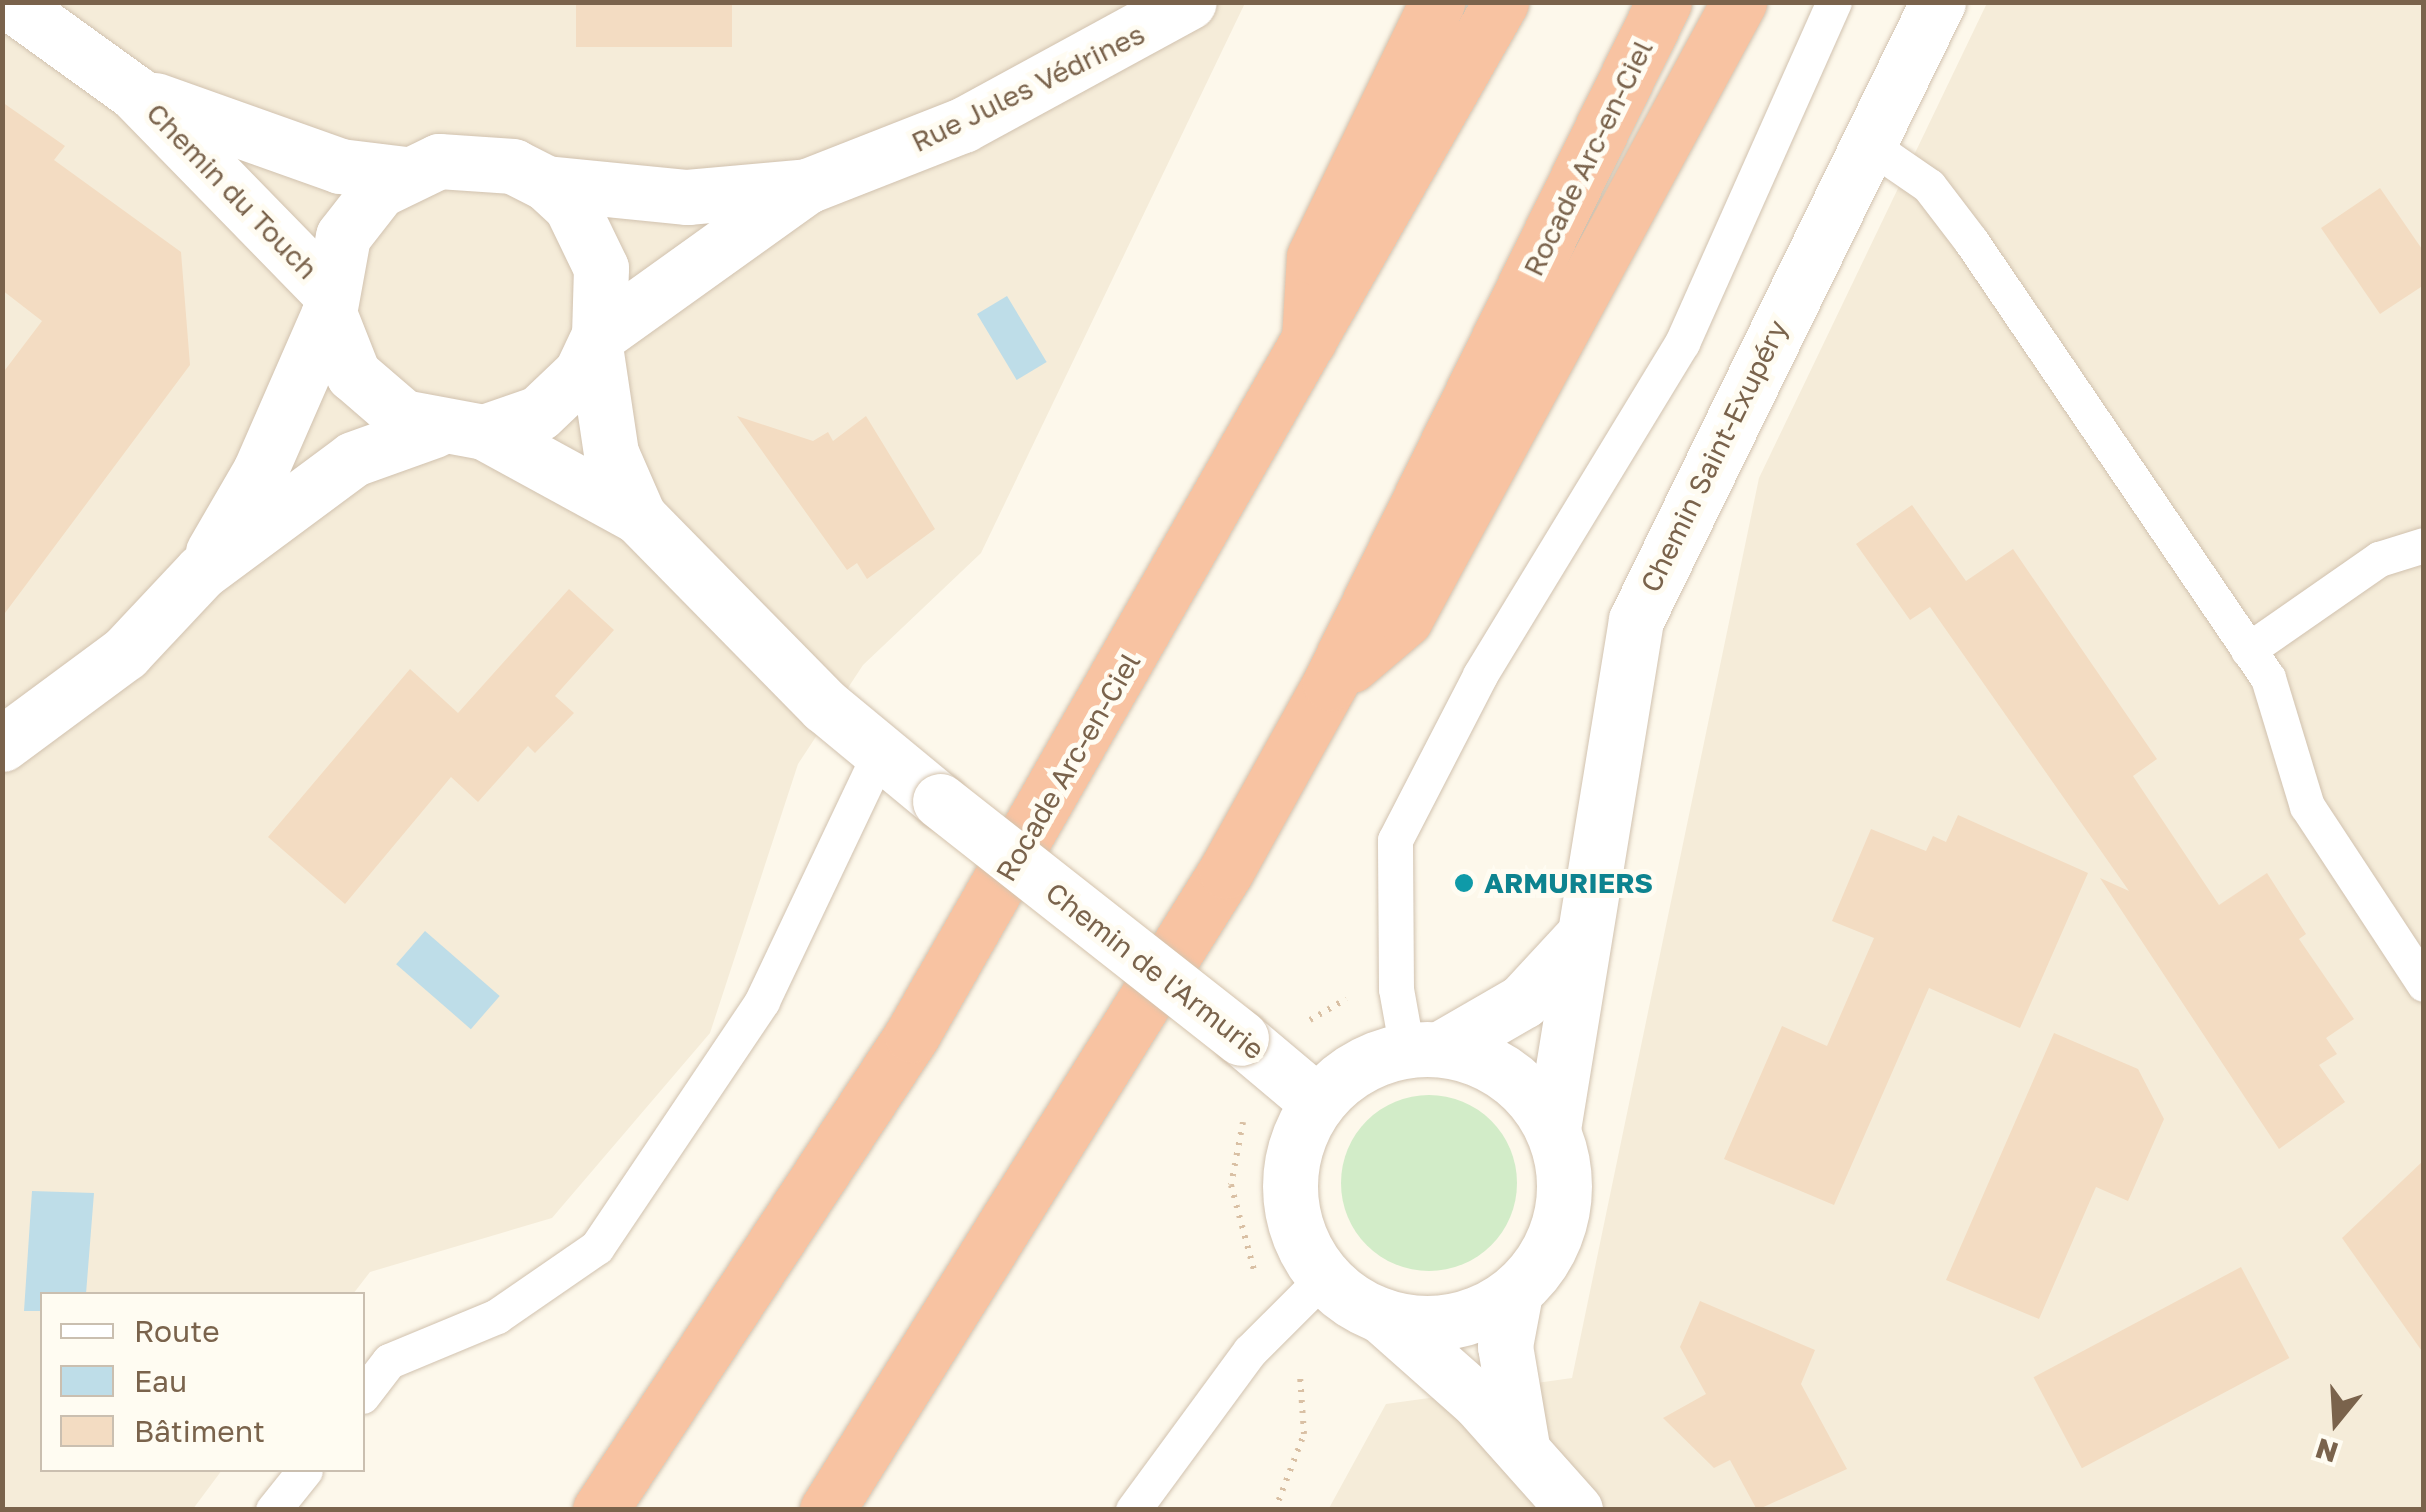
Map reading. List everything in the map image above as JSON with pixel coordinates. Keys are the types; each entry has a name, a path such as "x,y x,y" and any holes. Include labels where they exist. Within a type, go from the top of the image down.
{"highway":[{"path":"1309,352 1314,258 1437,2"},
{"name":"Rocade Arc-en-Ciel","path":"600,1510 912,1035 1309,352 1501,2"},
{"name":"Rocade Arc-en-Ciel","path":"827,1510 1205,904 1330,683 1664,2"},
{"path":"1330,683 1405,618 1738,2"}],"street":[{"name":"Chemin du Touch","path":"9,2 134,92 329,302"},
{"name":"Rue Jules Védrines","path":"597,340 806,186 964,125 1189,2"},
{"name":"Chemin Saint-Exupéry","path":"1553,1130 1582,938 1597,894 1615,712 1636,620 1938,2"},
{"name":"Chemin du Touch","path":"134,92 253,139 404,174"},
{"path":"2,744 124,652 201,572 353,459 459,431 563,396 597,340 603,284 590,235 546,183 476,159 404,174 343,236 329,302 260,471 201,572"},
{"name":"Rue Jules Védrines","path":"546,183 687,196 806,186"},
{"path":"329,302 338,346 375,399 459,431"},
{"name":"Chemin de l'Armurie","path":"597,340 611,453 639,517"},
{"name":"Chemin de l'Armurie","path":"459,431 581,478 639,517 880,752 1317,1102"},
{"name":"Chemin Saint-Exupéry","path":"1424,1049 1523,1001 1582,938"},
{"path":"1522,1446 1505,1346 1515,1293 1556,1235 1564,1164 1553,1130 1508,1074 1424,1049 1357,1068 1317,1102 1295,1144 1288,1192 1298,1238 1323,1278 1383,1317 1522,1446 1575,1510"},
{"path":"1383,1317 1452,1322 1515,1293"}],"lane":[{"path":"1424,1049 1396,988 1400,826 1471,690 1682,342 1834,2"},
{"path":"1868,144 1929,186 1960,227 2248,650 2282,714 2307,806 2424,984"},
{"path":"2248,650 2379,558 2424,545"},
{"path":"365,1392 390,1361 497,1316 597,1247 762,1001 880,752"},
{"path":"1133,1510 1250,1351 1323,1278"},
{"path":"273,1510 302,1472"}],"shaded area":[{"path":"3,3 1245,3 981,553 863,665 798,764 710,1033 552,1218 370,1272 355,1292 40,1292 40,1472 221,1472 193,1509 3,1510"},
{"path":"1987,3 2423,3 2423,1509 1328,1510 1386,1404 1572,1378 1759,478"}],"green space":[{"path":"1429,1095 1463,1101 1492,1120 1511,1149 1517,1183 1511,1217 1492,1246 1463,1265 1429,1271 1395,1265 1366,1246 1347,1217 1341,1183 1347,1149 1366,1120 1395,1101"}],"water":[{"path":"1007,296 1047,362 1017,380 977,314"},
{"path":"425,931 500,996 471,1029 396,964"},
{"path":"32,1191 94,1193 86,1292 40,1292 40,1311 24,1311"}],"building":[{"path":"576,2 732,2 732,47 576,47"},
{"path":"2,102 65,146 54,160 181,252 190,365 2,617 2,374 42,321 2,290"},
{"path":"2380,188 2424,252 2424,285 2380,314 2321,228"},
{"path":"737,416 813,441 828,432 833,441 866,416 935,529 867,579 857,563 847,570"},
{"path":"1912,505 1966,581 2013,549 2157,759 2133,776 2219,905 2267,873 2306,934 2299,939 2354,1019 2326,1038 2337,1054 2319,1065 2345,1102 2279,1149 2100,878 2129,891 1930,607 1910,620 1856,544"},
{"path":"569,589 614,630 555,696 574,713 535,753 528,746 478,802 451,777 345,904 268,837 410,669 458,713"},
{"path":"1958,815 2088,873 2020,1028 1929,988 1834,1205 1724,1159 1782,1026 1827,1046 1874,938 1832,921 1871,829 1926,851 1933,836 1946,842"},
{"path":"2054,1033 2138,1069 2164,1119 2128,1201 2096,1187 2039,1319 1946,1280"},
{"path":"2424,1160 2424,1354 2342,1238"},
{"path":"2241,1267 2289,1358 2082,1468 2034,1377"},
{"path":"1700,1301 1815,1350 1801,1384 1847,1469 1757,1510 1730,1460 1714,1468 1663,1418 1706,1394 1680,1347"}],"place":[{"name":"ARMURIERS","path":"1464,883"}]}
